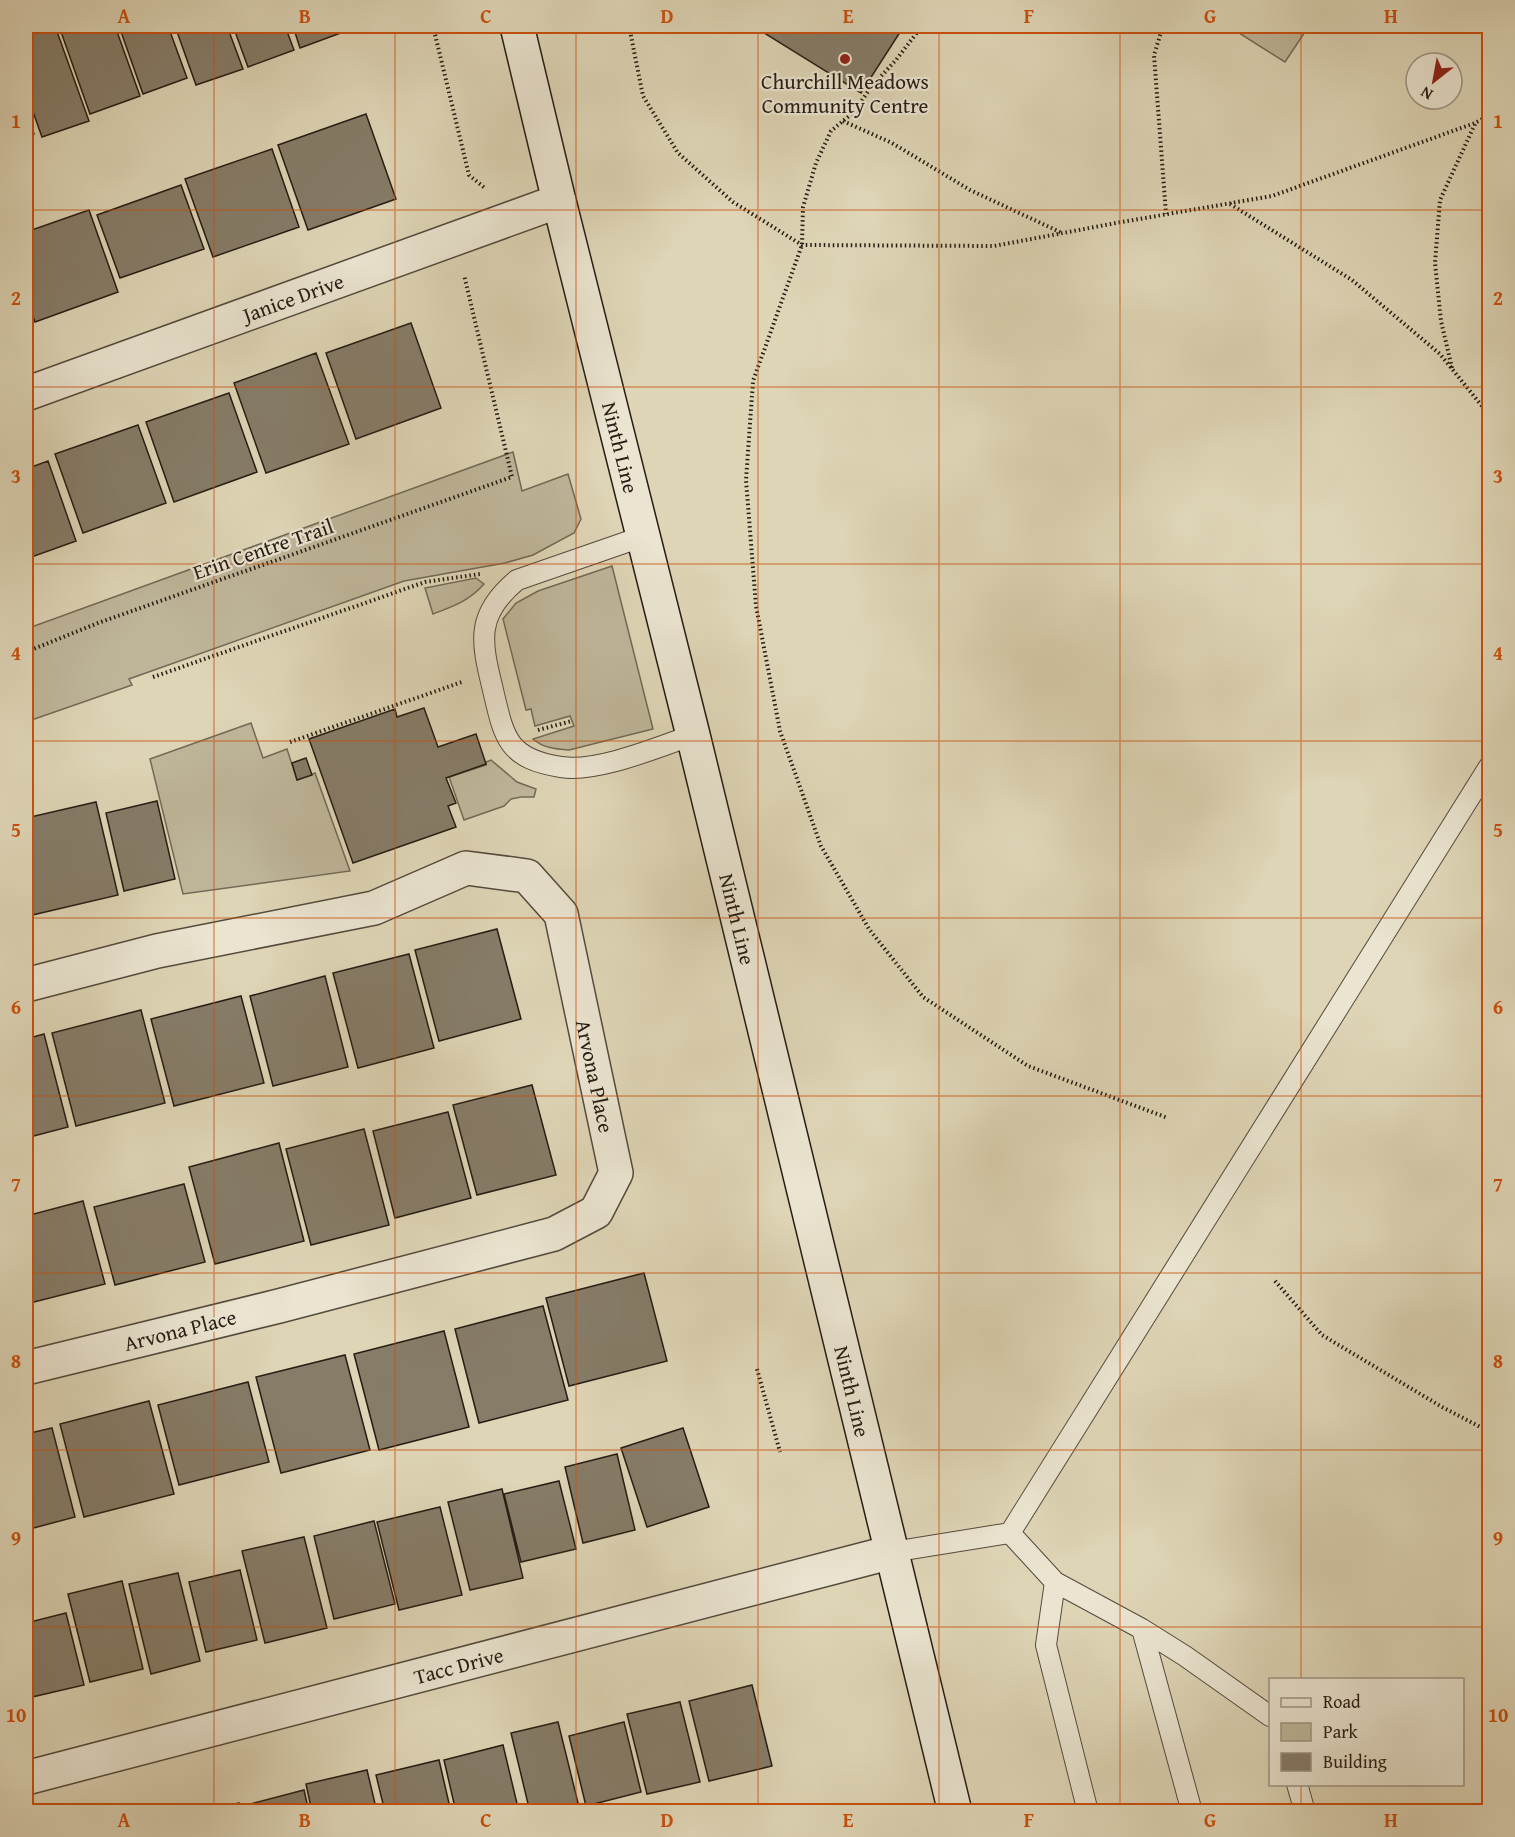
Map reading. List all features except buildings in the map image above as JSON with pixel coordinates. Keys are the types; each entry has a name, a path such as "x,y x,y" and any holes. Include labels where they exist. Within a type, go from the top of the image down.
{"street":[{"name":"Ninth Line","path":"517,26 693,735 955,1812"},
{"name":"Janice Drive","path":"26,394 559,201"},
{"name":"Arvona Place","path":"26,985 157,951 374,908 466,868 527,876 561,914 616,1173 596,1212 554,1234 290,1303 26,1368"},
{"name":"Tacc Drive","path":"26,1778 892,1552"}],"lane":[{"path":"644,536 518,580 503,592 495,603 487,620 483,644 503,732 519,752 538,762 562,768 577,768 618,760 693,735"},
{"path":"892,1552 1011,1533 1490,765"},
{"path":"1011,1533 1055,1581 1142,1629 1185,1656 1269,1715"},
{"path":"1055,1581 1046,1645 1088,1812"},
{"path":"1142,1629 1192,1812"},
{"path":"1297,1786 1305,1812"}],"path":[{"path":"433,26 469,175 487,190"},
{"path":"629,26 643,96 678,153 733,202 802,245 994,246 1272,196 1475,123 1490,115"},
{"path":"922,26 896,60 871,87 855,111 831,131 816,163 803,207 802,245 753,381 746,480 756,606 780,731 821,846 869,929 923,997 1028,1066 1168,1118"},
{"path":"1163,26 1154,55 1166,214"},
{"path":"843,121 892,143 969,190 1063,233"},
{"path":"1453,370 1441,321 1435,263 1440,200 1475,123"},
{"path":"1229,203 1352,280 1440,354 1490,416"},
{"name":"Erin Centre Trail","path":"26,652 98,623 512,477 464,275"},
{"path":"153,678 425,582 487,573 510,586"},
{"path":"291,742 461,682 467,687"},
{"path":"511,743 536,731 572,721"},
{"path":"1275,1281 1322,1335 1443,1407 1490,1432"},
{"path":"757,1369 780,1452"}],"green space":[{"path":"1228,26 1309,26 1285,62"},
{"path":"513,452 522,491 568,474 581,519 574,533 533,555 505,563 404,581 129,679 132,685 26,722 26,629"},
{"path":"612,566 653,729 569,750 545,746 533,739 574,726 570,716 535,726 531,709 526,710 503,619 516,603 538,591"},
{"path":"476,578 484,584 473,595 433,614 425,588"},
{"path":"251,723 263,758 287,749 297,780 315,773 350,871 183,894 150,759"},
{"path":"491,760 517,782 536,789 534,797 511,799 504,806 464,820 449,777 486,765 486,762"}],"place":[{"name":"Churchill Meadows Community Centre","path":"845,59"}]}
